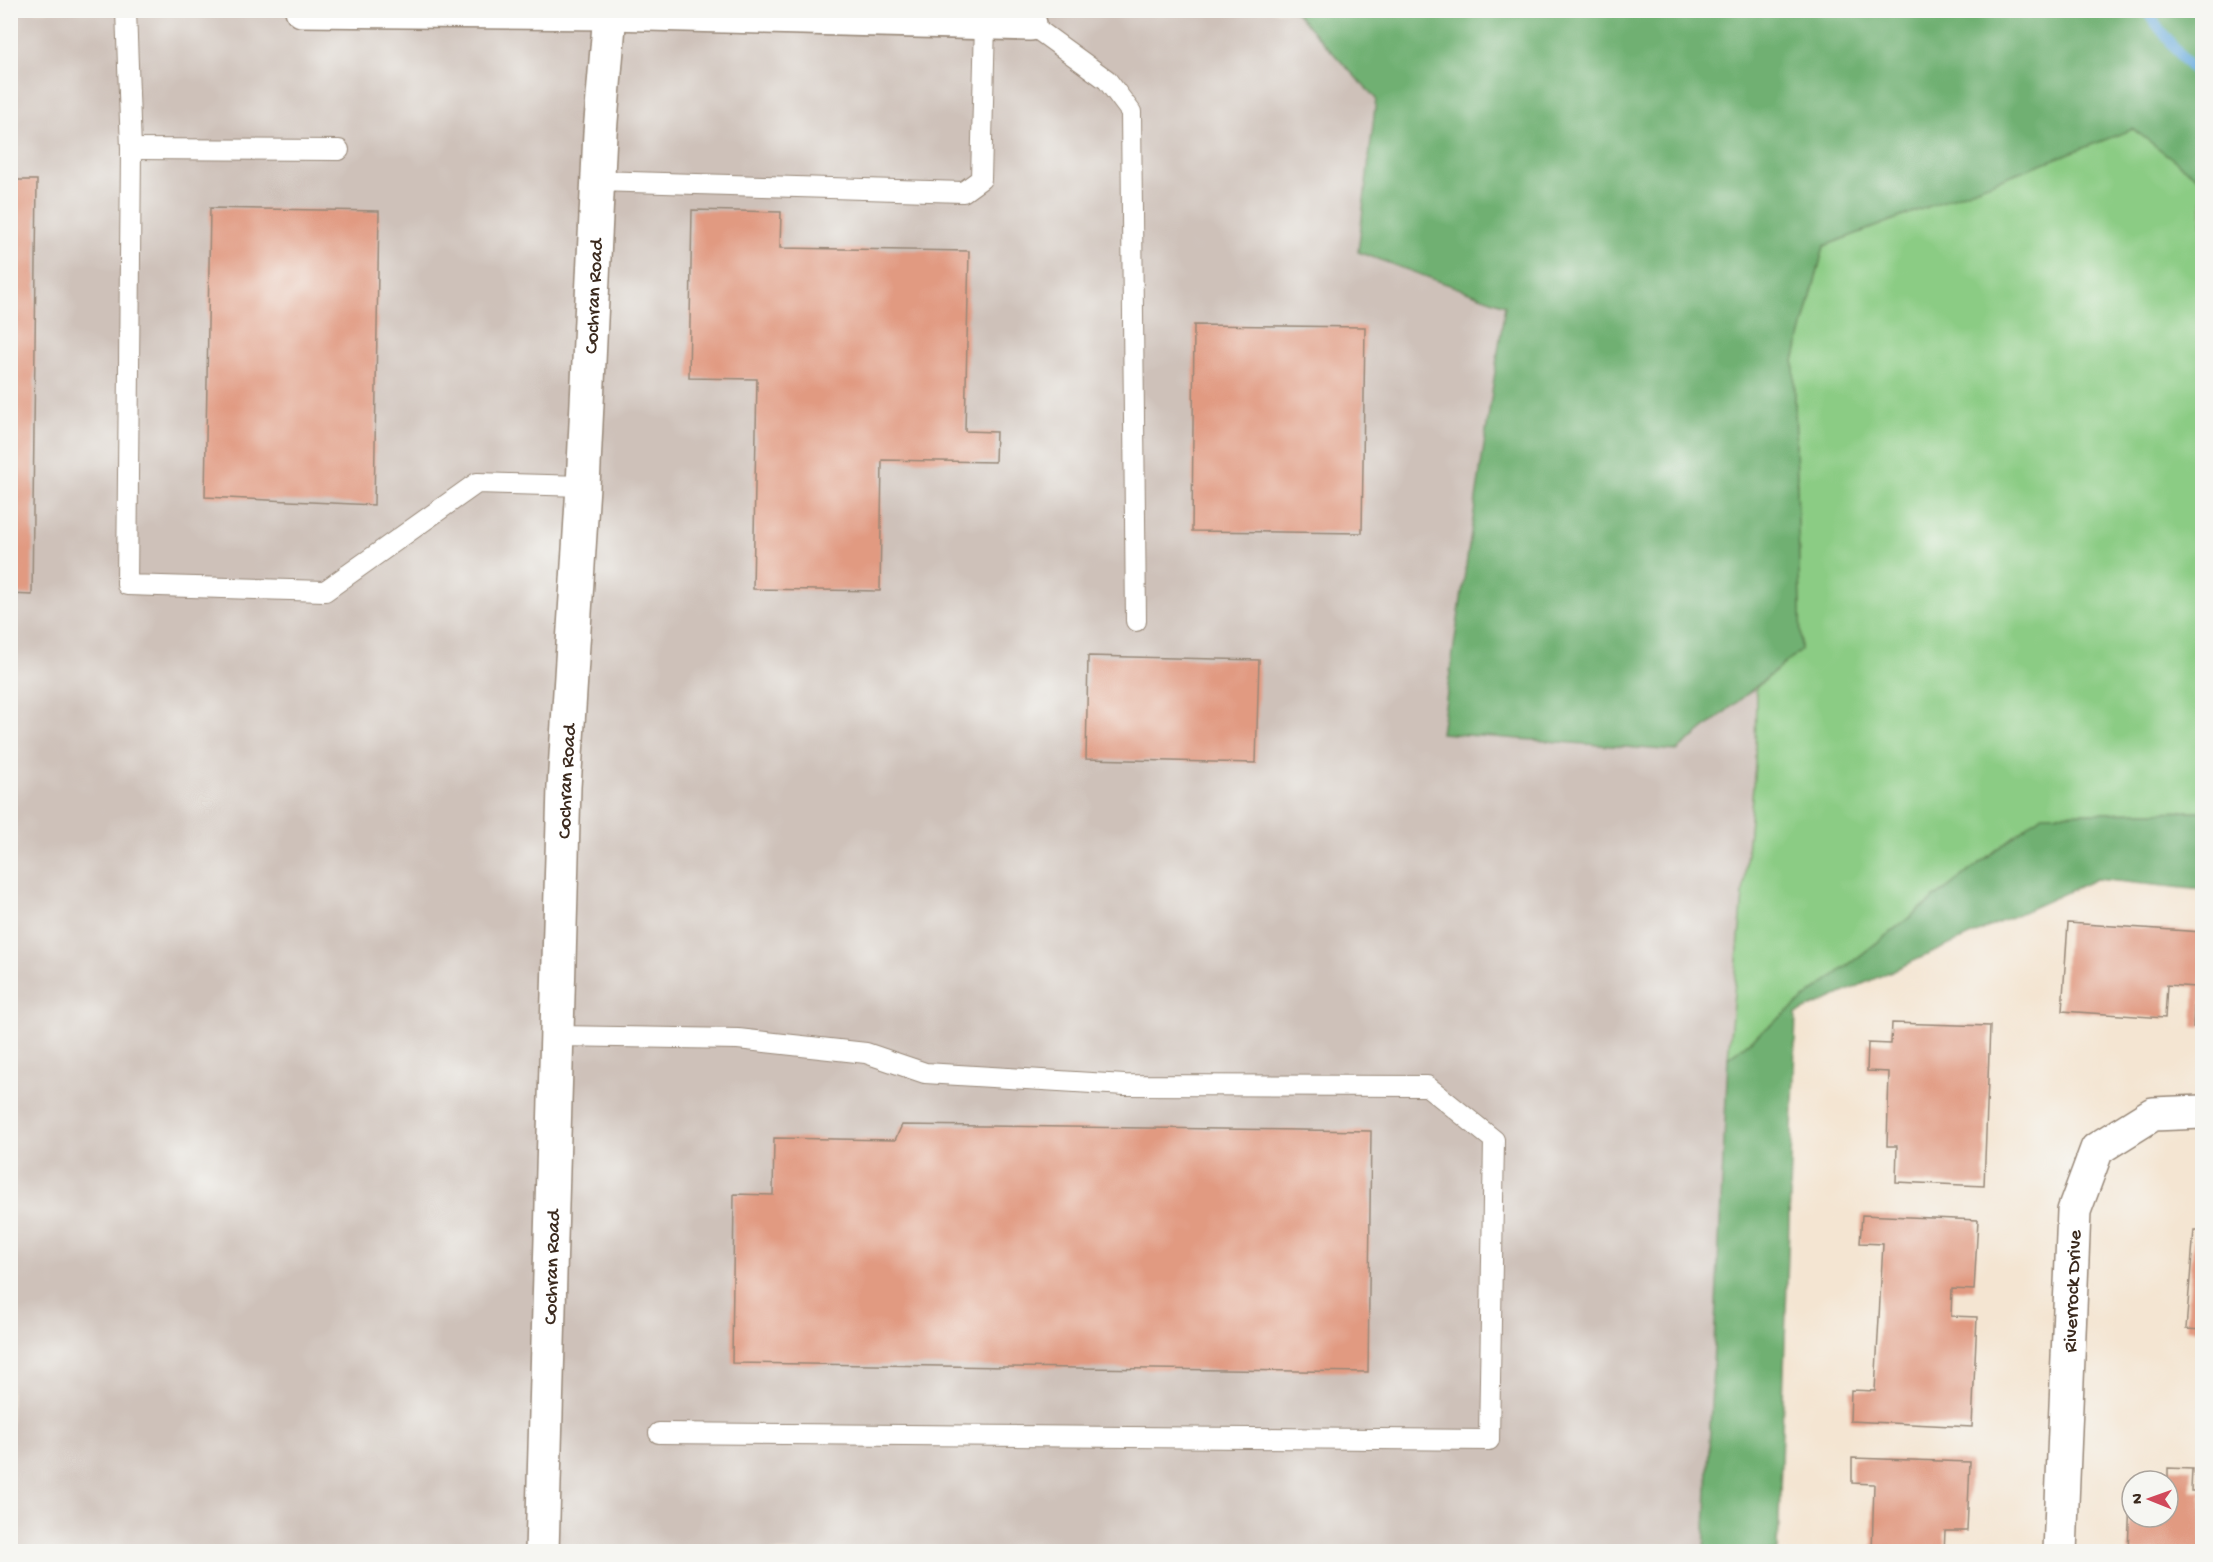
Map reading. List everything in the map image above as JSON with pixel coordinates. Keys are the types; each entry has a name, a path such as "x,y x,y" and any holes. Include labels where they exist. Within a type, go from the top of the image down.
{"street":[{"path":"302,10 838,15 985,23 1033,17"},
{"name":"Cochran Road","path":"542,1551 564,787 583,486 597,182 610,13"},
{"name":"Riverrock Drive","path":"2060,1551 2074,1211 2097,1149 2153,1114 2202,1112"}],"lane":[{"path":"126,10 131,149 127,585 325,591 477,483 583,486"},
{"path":"1033,17 1107,80 1131,112 1136,621"},
{"path":"597,182 963,192 981,179 985,23"},
{"path":"131,149 339,150"},
{"path":"557,1036 738,1040 866,1053 925,1073 1125,1085 1427,1086 1494,1140 1489,1440 659,1433"}],"shaded area":[{"path":"11,11 1762,11 1755,764 1728,1058 1704,1551 11,1552"}],"green space":[{"path":"1294,11 2202,11 2202,181 2133,129 1824,246 1794,361 1801,650 1677,751 1441,733 1505,305 1358,252 1376,99"},
{"path":"2133,129 2202,181 2202,811 2043,814 1728,1058 1755,764 1756,688 1801,650 1794,361 1824,246"},
{"path":"2202,811 2202,890 2096,879 1796,1014 1778,1551 1704,1551 1728,1058 2043,814"}],"building":[{"path":"10,180 37,180 32,595 10,594"},
{"path":"210,208 379,211 374,505 205,497"},
{"path":"692,210 781,212 780,248 969,251 965,431 996,432 995,462 882,460 880,591 753,589 757,379 689,378"},
{"path":"1194,325 1365,327 1362,533 1192,531"},
{"path":"1088,656 1259,660 1256,763 1086,759"},
{"path":"2068,923 2202,932 2202,1028 2193,1027 2195,987 2167,985 2165,1018 2062,1011"},
{"path":"1892,1023 1990,1026 1984,1186 1896,1182 1897,1146 1887,1146 1889,1072 1867,1071 1868,1043 1891,1044"},
{"path":"902,1125 1371,1131 1368,1372 732,1363 734,1194 773,1195 774,1138 895,1140"},
{"path":"1862,1215 1978,1220 1974,1290 1952,1289 1951,1316 1977,1317 1972,1427 1850,1421 1851,1390 1875,1391 1883,1244 1860,1243"},
{"path":"2194,1230 2202,1230 2202,1330 2186,1329"},
{"path":"1852,1458 1970,1462 1967,1531 1945,1531 1944,1552 1872,1552 1874,1484 1852,1483"},
{"path":"2168,1468 2192,1469 2191,1491 2202,1491 2202,1552 2128,1552 2129,1529 2180,1529 2180,1469"}],"waterway":[{"path":"2145,10 2202,83"}]}
